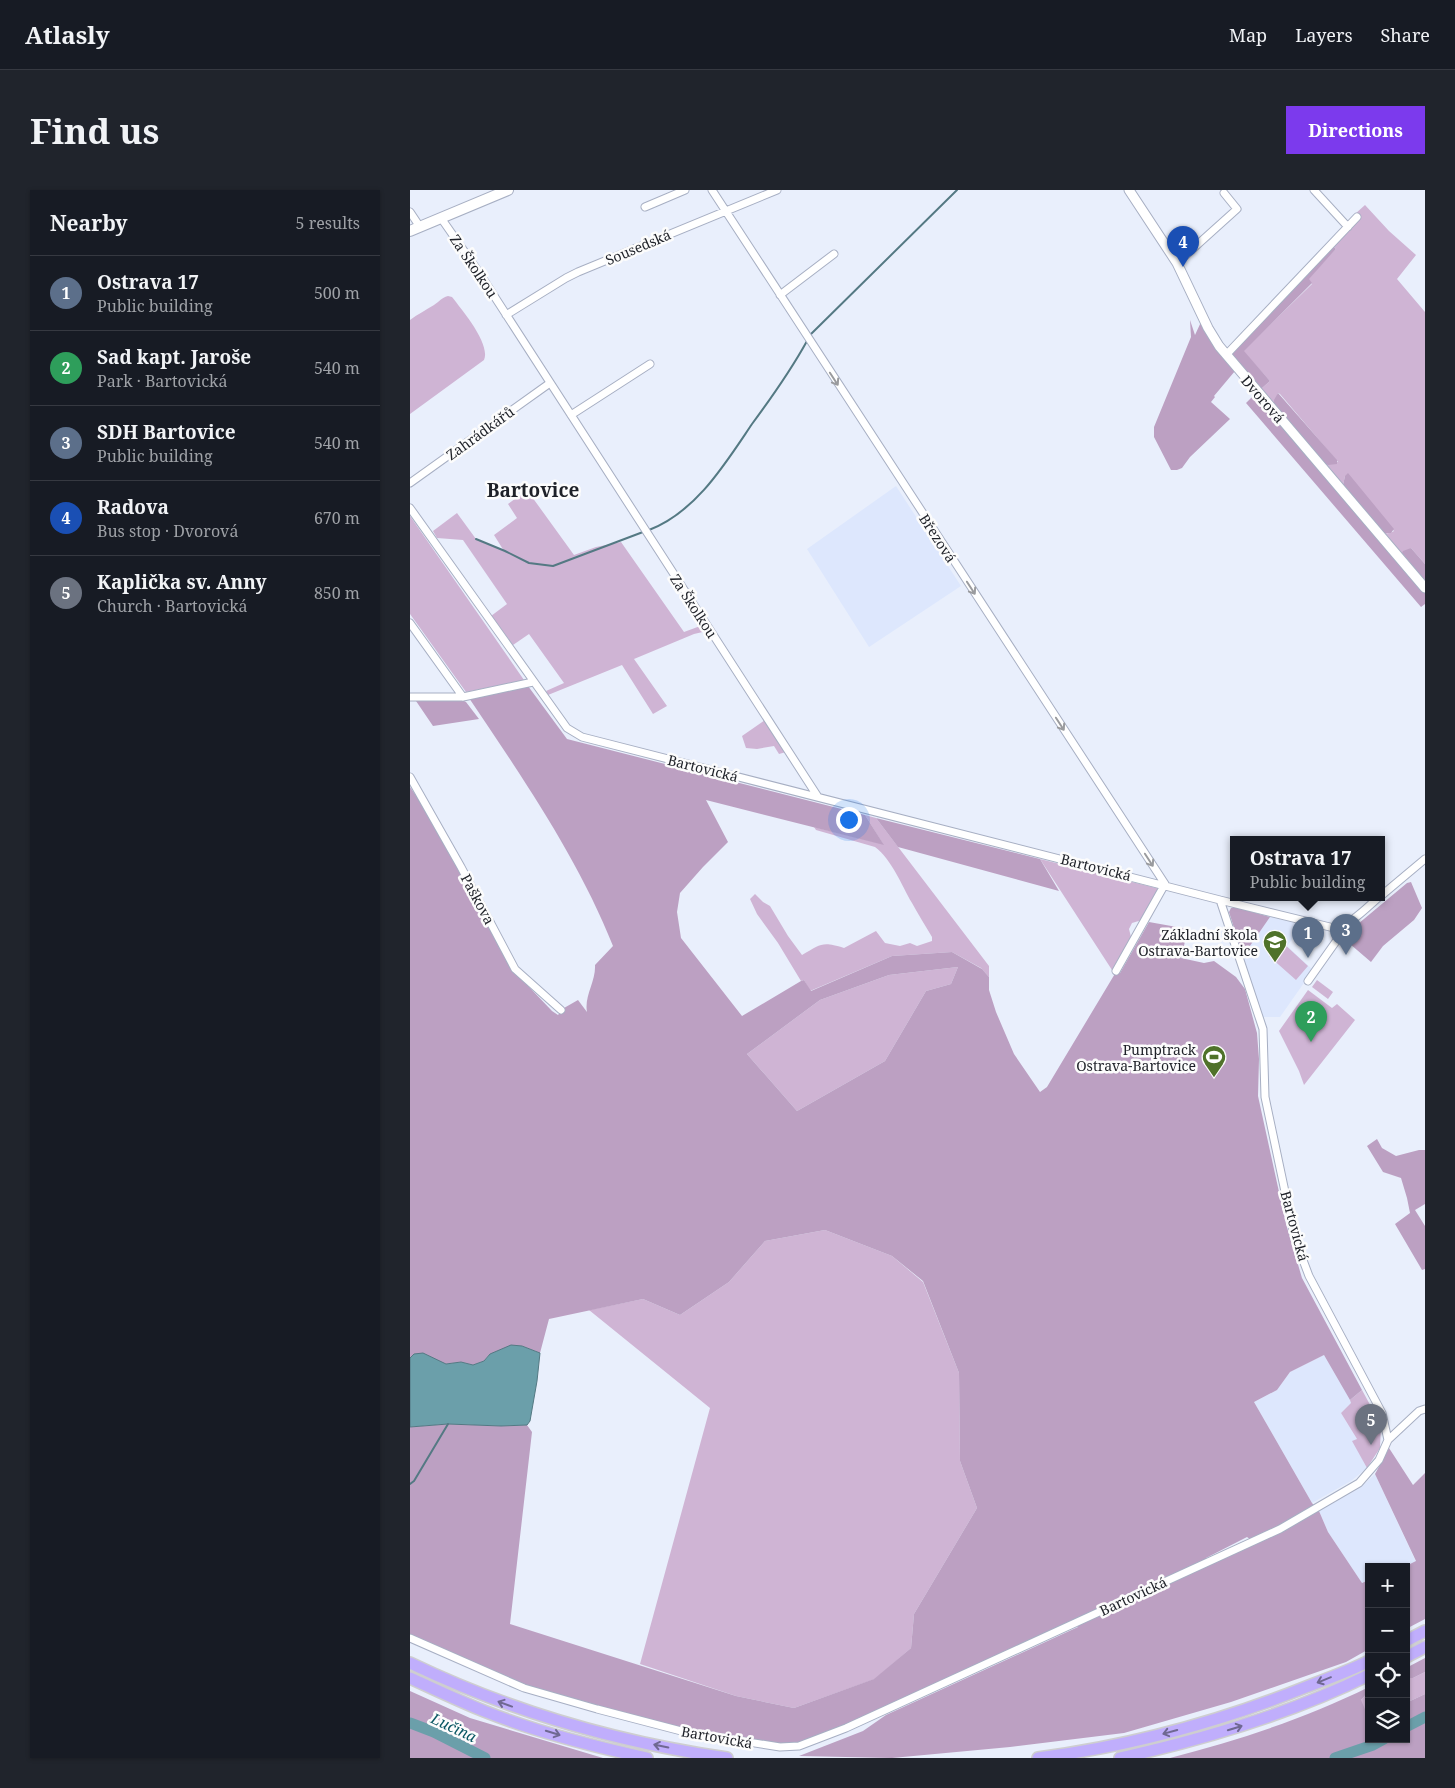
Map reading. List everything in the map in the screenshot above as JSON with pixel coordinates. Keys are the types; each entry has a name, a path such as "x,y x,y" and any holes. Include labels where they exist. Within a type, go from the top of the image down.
{"highway":[{"path":"1410,1639 1425,1631"},
{"path":"1410,1655 1425,1646"},
{"path":"1038,1758 1133,1741 1202,1723 1274,1700 1365,1662"},
{"path":"410,1663 450,1682 532,1714 613,1736 697,1754 727,1758"},
{"path":"1120,1758 1206,1737 1243,1725 1320,1697 1365,1677"},
{"path":"410,1678 506,1719 590,1745 647,1758"}],"main road":[{"path":"415,229 508,190"}],"street":[{"path":"645,207 685,190"},
{"name":"Březová","path":"712,190 1165,884"},
{"name":"Sousedská","path":"506,315 578,272 777,190"},
{"name":"Dvorová","path":"1129,190 1177,264 1210,332 1226,355 1425,588"},
{"path":"1314,190 1348,227"},
{"path":"1177,264 1237,209 1224,193"},
{"path":"410,212 415,229"},
{"path":"1226,355 1357,217"},
{"name":"Za Školkou","path":"441,218 478,271 818,797"},
{"path":"780,295 834,254"},
{"path":"570,415 650,364"},
{"name":"Zahrádkářů","path":"410,483 550,383"},
{"name":"Bartovická","path":"410,508 567,728 582,737 1165,884 1220,900 1262,1029 1264,1097 1296,1239 1309,1276 1382,1413 1388,1440 1379,1460 1359,1483 1280,1529 846,1728 799,1746 780,1747 684,1732 597,1709 524,1688 410,1638"},
{"path":"410,624 463,696"},
{"path":"410,698 463,696 533,682"},
{"name":"Paškova","path":"410,777 461,867 515,969 560,1010"},
{"path":"1385,893 1425,859"},
{"path":"1116,970 1165,884"},
{"path":"1220,900 1334,928 1342,926 1374,901"},
{"path":"1308,982 1337,940 1342,926"},
{"path":"1388,1440 1413,1416 1425,1409"}],"shaded area":[{"path":"1365,205 1389,231 1416,255 1397,279 1425,312 1425,564 1411,548 1403,556 1381,530 1387,533 1394,531 1345,476 1343,485 1324,463 1338,462 1280,394 1278,393 1274,405 1261,389 1270,381 1243,351 1312,284 1308,279 1336,249 1333,246 1359,218 1355,214"},
{"path":"1333,246 1336,249 1309,279 1312,283 1244,351 1270,381 1261,389 1230,355"},
{"path":"448,296 452,297 457,303 480,336 485,353 484,360 410,414 410,320"},
{"path":"1190,320 1195,335 1201,322 1235,371 1211,402 1230,419 1190,457 1182,468 1171,470 1154,437 1154,427 1191,337"},
{"path":"1278,393 1337,460 1337,464 1328,465 1324,463 1274,405 1274,400"},
{"path":"1255,394 1425,593 1425,604 1421,607 1246,403"},
{"path":"1348,473 1394,529 1391,533 1384,533 1381,530 1343,485 1345,476"},
{"path":"896,486 961,586 869,647 807,549"},
{"path":"527,490 574,555 596,547 621,542 684,632 703,625 707,631 694,634 634,659 667,706 653,714 622,665 548,695 546,691 564,683 529,634 513,645 491,616 507,604 463,540 437,538 433,531 457,513 476,539 504,551 494,535 517,518 508,504"},
{"path":"410,516 524,680 466,692 410,614"},
{"path":"1411,548 1425,564 1425,581 1402,553"},
{"path":"528,686 567,739 865,815 884,845 706,800 728,842 680,893 677,912 681,938 742,1016 804,980 811,991 892,956 952,952 982,969 989,977 989,990 996,1012 1014,1054 1040,1092 1047,1087 1116,972 1120,973 1149,922 1188,929 1181,958 1204,963 1214,961 1236,977 1245,989 1257,1033 1259,1059 1258,1096 1286,1224 1302,1278 1362,1390 1350,1400 1324,1355 1290,1372 1277,1390 1254,1402 1312,1503 1319,1511 1328,1532 1362,1583 1365,1582 1365,1651 1346,1662 1231,1702 1124,1733 1010,1747 892,1758 799,1756 863,1731 886,1715 1078,1627 1073,1621 799,1746 780,1747 685,1732 524,1688 410,1638 410,1427 448,1424 527,1425 532,1432 510,1624 736,1696 794,1708 874,1679 911,1648 914,1614 977,1508 960,1461 959,1373 923,1281 892,1256 825,1230 765,1241 729,1282 680,1315 643,1299 549,1319 540,1353 522,1346 490,1354 484,1361 473,1365 461,1362 446,1364 414,1354 410,1358 410,787 424,807 451,854 512,969 558,1015 564,1008 578,1000 587,1012 587,1000 594,977 595,965 613,946 583,881 529,788 469,698","holes":["958,967 951,984 926,991 885,1061 797,1111 747,1054 820,1000 889,975","1247,1537 1254,1542 1211,1564 1206,1558"]},
{"path":"460,699 466,702 479,719 433,726 416,701"},
{"path":"765,720 786,752 779,754 774,746 757,749 746,748 742,736"},
{"path":"865,815 876,818 989,966 989,977 981,968 952,952 892,956 810,991 804,980 801,981 778,943 757,914 750,899 755,894 770,906 802,955 813,948 826,944 844,948 876,931 885,943 900,946 910,943 917,946 932,941 932,937 896,873 881,852 875,847 816,830 814,827 883,844"},
{"path":"876,818 1040,859 1059,891 898,847"},
{"path":"1040,859 1160,889 1142,920 1132,923 1129,929 1131,937 1112,970"},
{"path":"1411,882 1422,908 1414,920 1383,946 1371,962 1343,938 1407,883"},
{"path":"1235,907 1270,917 1243,956 1229,912 1231,908"},
{"name":"Základní škola Ostrava-Bartovice","path":"1270,917 1303,925 1287,946 1313,970 1280,1017 1263,1017 1243,956"},
{"path":"1282,942 1308,966 1296,980 1269,956"},
{"path":"958,967 951,984 926,991 885,1061 797,1111 747,1054 820,1000 889,975"},
{"path":"1317,980 1333,992 1328,999 1312,987"},
{"path":"1308,990 1332,1008 1337,1004 1355,1020 1304,1085 1279,1031"},
{"path":"1377,1139 1382,1148 1396,1156 1425,1150 1425,1204 1415,1210 1425,1226 1425,1269 1422,1270 1395,1224 1410,1213 1407,1198 1401,1178 1383,1172 1367,1146"},
{"path":"825,1230 892,1256 923,1282 959,1373 960,1461 977,1508 914,1614 911,1648 875,1679 794,1708 736,1696 640,1664 710,1408 589,1310 643,1299 680,1315 729,1282 765,1241"},
{"path":"511,1345 522,1346 540,1353 530,1421 527,1425 448,1424 410,1427 410,1358 414,1354 423,1353 446,1364 461,1362 473,1365 484,1361 490,1354"},
{"path":"1324,1355 1352,1403 1341,1413 1357,1439 1353,1441 1367,1468 1351,1481 1312,1503 1254,1402 1277,1390 1290,1372"},
{"path":"1362,1390 1381,1425 1380,1448 1367,1468 1352,1441 1357,1439 1341,1413 1351,1403 1350,1400"},
{"path":"1389,1448 1413,1485 1425,1473 1425,1619 1410,1627 1410,1564 1416,1561 1375,1474"},
{"path":"1375,1474 1416,1562 1410,1564 1365,1563 1365,1582 1362,1583 1328,1532 1319,1511 1360,1488"},
{"path":"1425,1658 1425,1672 1413,1678 1410,1678 1410,1666"},
{"path":"1425,1672 1425,1694 1410,1701 1410,1678"},
{"path":"1365,1689 1365,1696 1361,1700 1365,1709 1365,1743 1410,1743 1410,1701 1425,1694 1425,1758 1170,1758 1271,1728"},
{"path":"410,1691 470,1718 603,1758 410,1758"},
{"path":"1365,1696 1365,1711 1361,1705 1361,1700"}],"waterway":[{"path":"809,336 957,190"},
{"path":"649,530 666,522 681,511 708,485 774,394 807,341"},
{"path":"476,539 529,563 553,566 643,532"},
{"path":"410,1484 414,1481 448,1424"},
{"name":"Lučina","path":"1410,1725 1425,1717"},
{"name":"Lučina","path":"410,1723 434,1732 485,1758"},
{"name":"Lučina","path":"1335,1758 1377,1743"}],"place":[{"name":"Radova","path":"1183,267"},
{"name":"SDH Bartovice","path":"1346,955"},
{"name":"Ostrava 17","path":"1308,958"},
{"name":"Základní škola Ostrava-Bartovice","path":"1275,963"},
{"name":"Sad kapt. Jaroše","path":"1311,1042"},
{"name":"Pumptrack Ostrava-Bartovice","path":"1214,1078"},
{"name":"Kaplička sv. Anny","path":"1371,1445"}],"district":[{"name":"Bartovice","path":"533,490"}]}
